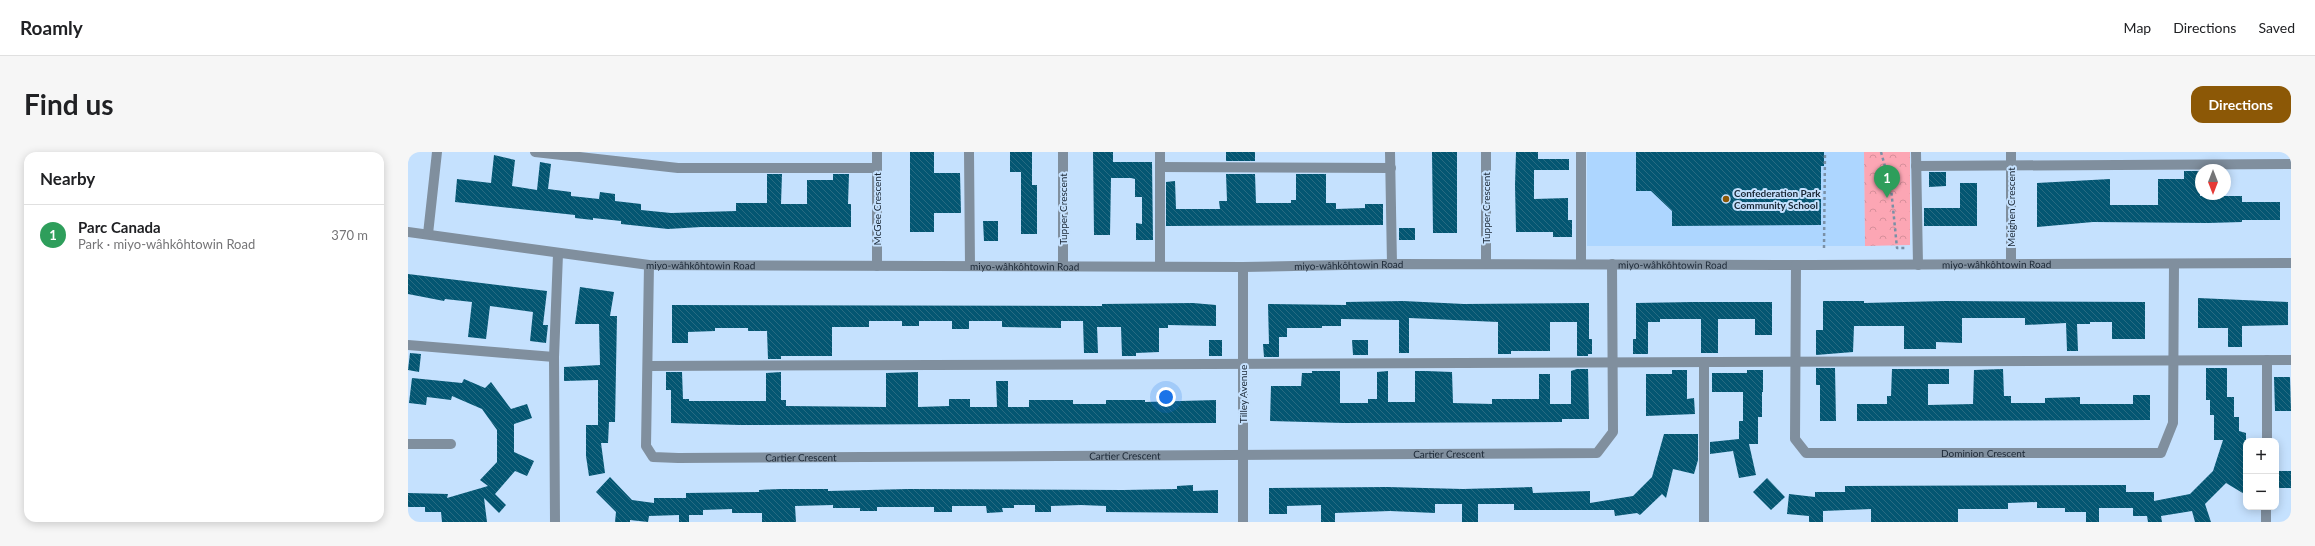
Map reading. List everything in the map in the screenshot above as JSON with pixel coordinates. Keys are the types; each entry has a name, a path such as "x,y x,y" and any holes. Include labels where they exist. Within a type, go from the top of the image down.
{"street":[{"path":"428,234 436,152"},
{"path":"535,152 678,168 877,168"},
{"name":"McGee Crescent","path":"877,152 877,266"},
{"path":"969,152 970,266"},
{"name":"Tupper Crescent","path":"1063,152 1063,266"},
{"path":"1160,152 1160,266"},
{"path":"1390,152 1392,264"},
{"name":"Tupper Crescent","path":"1486,152 1486,264"},
{"path":"1581,264 1582,152"},
{"path":"1916,152 1918,265"},
{"name":"Meighen Crescent","path":"2011,152 2011,263"},
{"path":"1916,166 2291,164"},
{"path":"1160,167 1391,168"},
{"name":"miyo-wâhkôhtowin Road","path":"408,232 558,254 649,265 1243,267 1392,264 1918,265 2011,263 2291,263"},
{"path":"555,522 554,357 558,254"},
{"name":"Cartier Crescent","path":"649,265 646,446 653,457 1597,453 1613,432 1612,264"},
{"name":"Dominion Crescent","path":"1796,265 1795,439 1806,453 2161,453 2173,423 2174,264"},
{"name":"Tilley Avenue","path":"1243,267 1243,522"},
{"path":"408,345 554,357"},
{"path":"648,366 1613,363 2173,359 2291,360"},
{"path":"2266,438 2267,360"},
{"path":"1704,362 1704,522"},
{"path":"408,444 451,444"},
{"path":"2266,510 2266,522"}],"path":[{"path":"1824,152 1824,248"},
{"path":"1881,152 1891,188 1897,248 1917,248"}],"shaded area":[{"name":"Confederation Park Community School","path":"1587,152 1864,152 1865,246 1587,246"}],"green space":[{"path":"1864,152 1910,152 1910,245 1865,246"}],"building":[{"path":"910,152 934,152 934,173 960,173 961,213 934,213 934,232 910,232"},
{"path":"1010,152 1032,152 1032,185 1037,185 1037,234 1021,234 1021,172 1010,172"},
{"path":"1093,152 1113,152 1113,162 1152,162 1153,240 1136,240 1136,223 1142,224 1142,197 1135,197 1135,179 1131,178 1111,178 1110,235 1094,235"},
{"path":"1226,152 1255,152 1255,161 1226,161"},
{"path":"1432,152 1457,152 1457,233 1433,233"},
{"path":"1516,152 1538,152 1538,159 1569,159 1569,170 1534,170 1534,199 1568,198 1568,220 1572,220 1572,237 1553,237 1553,232 1516,232"},
{"path":"1636,152 1824,152 1824,166 1821,166 1821,225 1672,226 1672,211 1651,191 1636,191"},
{"path":"494,155 515,160 512,186 537,190 540,162 551,164 548,189 571,192 571,196 599,199 600,192 615,194 615,201 641,204 641,210 671,213 736,211 736,203 767,203 767,174 782,174 781,204 807,204 807,180 833,180 833,174 849,174 848,204 851,204 851,227 701,227 668,229 621,224 621,221 575,218 575,215 455,202 457,179 491,183"},
{"path":"2184,171 2195,171 2195,200 2231,200 2231,196 2242,196 2242,202 2280,202 2280,220 2242,220 2242,222 2208,223 2093,222 2037,227 2037,183 2110,179 2110,205 2158,205 2158,179 2184,179"},
{"path":"1929,172 1946,172 1946,186 1929,187"},
{"path":"1226,174 1255,174 1256,203 1291,203 1291,200 1296,200 1296,174 1326,174 1326,203 1336,203 1336,209 1365,208 1365,204 1383,204 1383,225 1166,226 1166,182 1175,181 1176,209 1220,209 1219,201 1227,201"},
{"path":"1960,183 1977,183 1977,226 1924,226 1924,208 1960,208"},
{"path":"983,221 998,221 998,241 984,241"},
{"path":"1399,228 1415,228 1415,240 1399,240"},
{"path":"408,274 547,291 543,325 548,325 546,343 530,341 533,312 490,306 486,339 468,337 472,302 445,299 444,301 408,294"},
{"path":"580,287 614,292 610,316 617,316 615,422 609,422 608,443 601,443 605,473 589,476 586,456 586,425 598,425 598,380 564,381 564,367 600,365 599,324 575,324"},
{"path":"2198,298 2288,302 2288,325 2242,326 2242,347 2228,347 2228,328 2198,328"},
{"path":"1403,301 1464,304 1589,303 1589,339 1592,339 1592,354 1588,354 1588,356 1577,356 1577,322 1550,322 1550,351 1511,351 1511,354 1498,354 1498,322 1409,318 1409,353 1399,353 1399,320 1341,319 1341,326 1322,326 1322,328 1287,328 1287,337 1279,337 1279,357 1264,357 1263,344 1269,344 1268,304 1346,305 1346,302"},
{"path":"1823,301 1864,301 1864,303 1945,301 2145,302 2145,339 2112,339 2112,322 2090,322 2090,324 2077,324 2078,351 2067,351 2066,323 2025,325 2025,318 1962,318 1962,343 1936,342 1936,349 1904,349 1904,326 1854,326 1853,352 1816,355 1816,330 1823,330"},
{"path":"1772,302 1772,335 1755,335 1755,319 1718,319 1718,353 1701,353 1701,319 1660,319 1660,322 1648,322 1648,354 1633,354 1633,339 1636,339 1636,303"},
{"path":"1193,303 1216,305 1216,326 1168,325 1168,328 1159,328 1159,352 1136,353 1136,356 1122,356 1121,327 1097,327 1098,353 1084,353 1083,321 1061,321 1061,328 1002,327 1002,321 969,321 969,329 952,329 952,321 919,321 919,326 902,326 902,321 869,321 869,327 832,327 832,356 781,356 781,359 768,359 767,331 748,331 748,328 715,328 715,331 688,332 688,343 672,343 672,305 1102,306 1102,304"},
{"path":"1209,340 1222,340 1222,356 1209,356"},
{"path":"1352,340 1368,340 1368,355 1353,355"},
{"path":"410,353 421,354 419,372 408,370"},
{"path":"1816,368 1835,368 1836,421 1820,421 1820,385 1816,385"},
{"path":"2206,368 2227,368 2227,397 2234,397 2234,417 2239,417 2239,431 2246,433 2246,438 2243,438 2243,493 2226,483 2205,504 2211,522 2195,522 2192,511 2161,516 2162,522 2148,522 2147,516 2133,516 2133,508 2099,508 2099,522 2086,522 2086,512 2065,512 2065,508 2037,508 2037,502 2008,503 2008,509 1958,509 1958,522 1871,522 1871,509 1823,511 1823,522 1809,522 1809,516 1787,514 1789,494 1815,497 1815,492 1845,492 1845,486 2126,485 2126,492 2154,492 2154,501 2190,494 2213,471 2223,440 2214,440 2214,415 2210,415 2210,400 2206,400"},
{"path":"1577,369 1588,369 1589,419 1562,419 1562,422 1344,423 1270,421 1271,386 1301,386 1302,373 1312,373 1312,371 1340,371 1340,403 1368,403 1368,399 1377,399 1377,372 1388,371 1388,402 1415,402 1415,371 1426,371 1452,372 1453,403 1492,404 1492,399 1539,399 1539,374 1550,374 1550,404 1571,404 1571,371"},
{"path":"1892,369 1949,369 1949,384 1928,384 1928,405 1973,404 1974,370 2003,369 2004,396 2011,396 2011,403 2045,403 2045,398 2080,397 2080,404 2133,404 2133,395 2150,395 2150,420 1857,421 1857,404 1887,404 1887,396 1891,396"},
{"path":"1672,370 1687,370 1687,399 1694,398 1695,414 1646,416 1646,374 1672,374"},
{"path":"1747,370 1763,370 1762,417 1758,417 1758,444 1749,444 1756,475 1739,478 1733,451 1710,454 1710,442 1739,439 1739,421 1743,421 1743,392 1712,392 1712,373 1747,373"},
{"path":"666,372 682,372 683,399 689,399 689,401 766,401 766,373 781,372 781,400 786,400 786,406 886,407 886,373 918,372 918,407 949,406 949,399 970,399 970,407 997,407 996,381 1008,381 1008,407 1029,407 1029,400 1073,400 1073,404 1106,404 1106,400 1145,400 1145,402 1216,400 1216,423 740,425 671,423 671,390 666,390"},
{"path":"2274,377 2290,377 2291,411 2275,411"},
{"path":"412,378 462,383 464,379 485,388 491,382 511,409 527,404 532,418 514,424 514,452 534,461 527,476 515,471 495,494 506,505 499,513 484,498 487,522 442,522 441,512 425,512 425,507 408,507 408,493 448,494 447,498 488,486 480,480 497,462 497,430 482,409 452,396 451,400 427,397 426,405 409,403"},
{"path":"1664,434 1698,434 1698,460 1694,474 1673,469 1666,498 1662,494 1640,515 1637,513 1615,516 1614,510 1514,510 1514,504 1478,504 1478,522 1462,522 1462,504 1435,504 1435,513 1390,511 1335,513 1335,522 1321,522 1321,505 1287,506 1287,514 1269,514 1269,488 1387,487 1463,489 1532,487 1533,493 1590,491 1590,503 1633,496 1652,477"},
{"path":"2279,471 2291,471 2291,488 2279,488"},
{"path":"610,477 632,500 654,503 654,498 686,498 686,493 759,492 759,490 781,489 828,489 828,491 908,489 1123,490 1177,489 1177,486 1193,485 1193,491 1218,490 1218,513 1106,512 1106,506 1081,505 1051,506 1051,512 1035,512 1035,505 1014,505 1014,508 1002,508 1003,512 987,513 986,506 952,506 952,512 934,512 934,507 877,507 877,511 860,511 860,508 833,508 833,505 795,506 796,522 762,522 762,513 732,513 732,509 703,510 703,515 689,515 689,522 679,522 679,515 649,516 648,522 630,520 630,522 615,522 616,512 596,492"},
{"path":"1767,478 1785,497 1771,510 1753,492"}],"place":[{"name":"Parc Canada","path":"1887,198"},
{"name":"Confederation Park Community School","path":"1726,199"}]}
